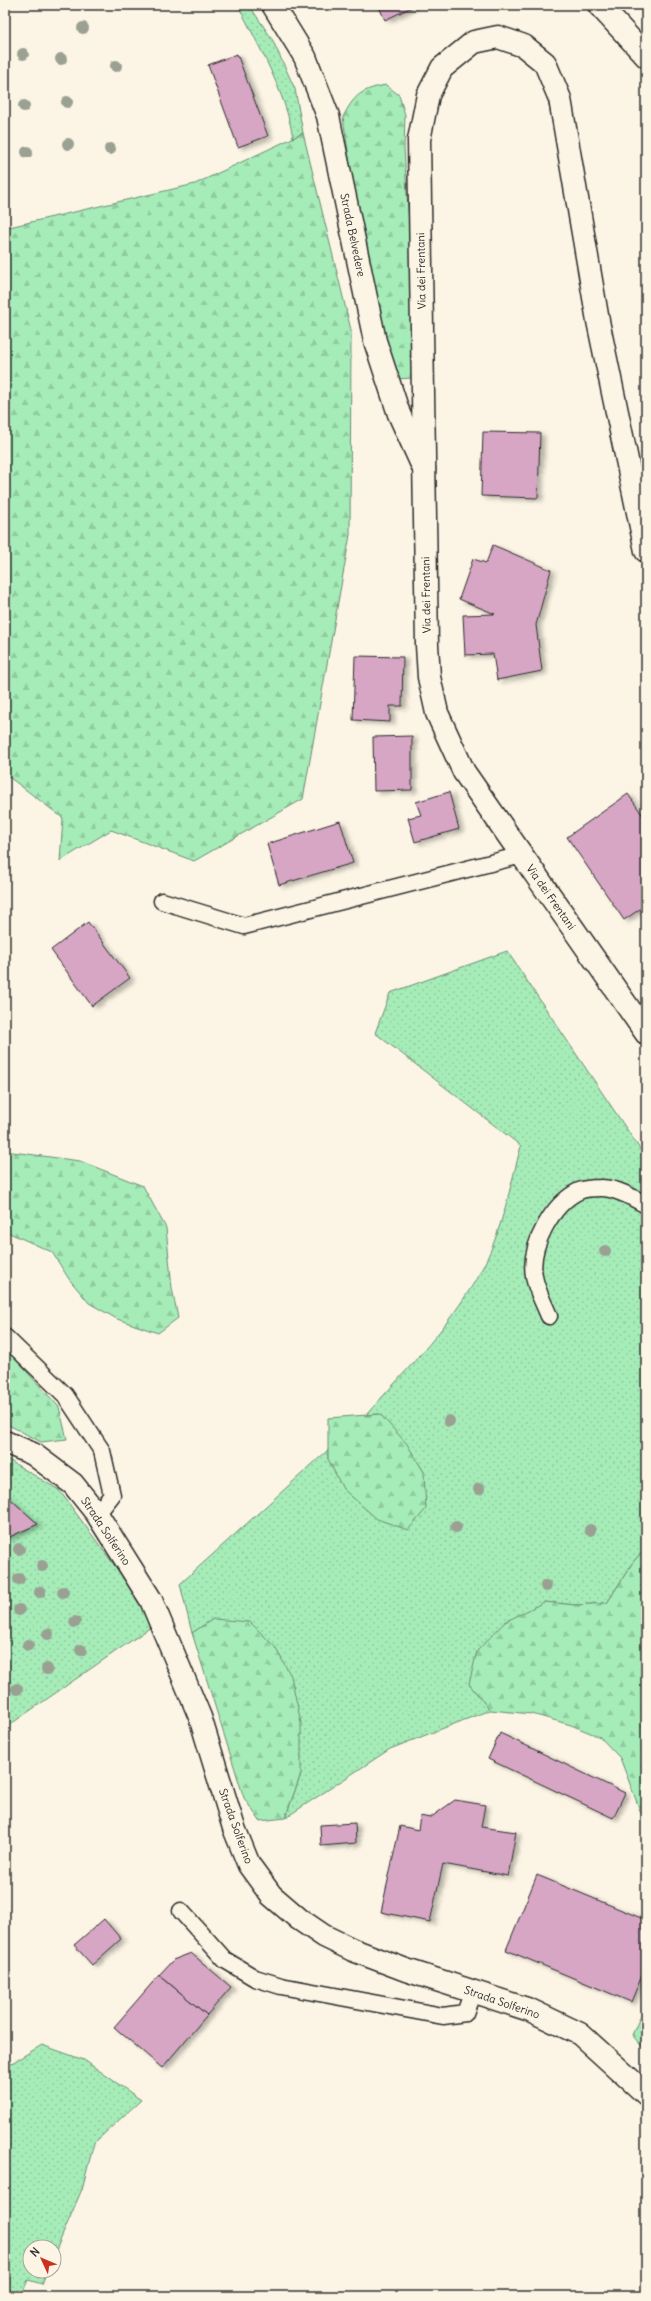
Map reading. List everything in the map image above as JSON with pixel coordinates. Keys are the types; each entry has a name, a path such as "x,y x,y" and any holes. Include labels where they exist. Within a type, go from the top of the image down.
{"main road":[{"name":"Strada Belvedere","path":"273,5 305,57 328,116 375,341 400,414 424,469"},
{"path":"599,5 646,56"},
{"name":"Via dei Frentani","path":"646,550 598,321 560,99 545,63 524,46 498,37 474,42 442,68 428,95 419,140 427,645 429,677 437,713 464,772 646,1034"},
{"name":"Strada Solferino","path":"5,1442 32,1454 73,1484 97,1514 152,1600 200,1717 234,1828 249,1865 271,1894 299,1919 324,1936 353,1950 406,1970 530,2010 580,2034 646,2094"}],"lane":[{"path":"162,901 244,926 522,855"},
{"path":"549,1316 534,1276 534,1252 542,1231 556,1209 579,1191 602,1188 631,1197 646,1205"},
{"path":"5,1337 65,1395 102,1451 112,1495 97,1514"},
{"path":"181,1911 226,1960 255,1978 281,1986 443,2016 465,2013 473,1991"}],"green space":[{"path":"238,5 249,5 272,39 295,89 303,133 293,138 278,87"},
{"path":"386,85 399,95 405,115 404,148 411,254 413,378 396,379 375,337 343,117 351,103 360,94"},
{"path":"303,133 351,330 350,535 303,799 194,861 111,830 60,861 63,818 5,774 5,228 195,184"},
{"path":"507,951 646,1158 646,1548 633,1562 607,1603 576,1605 544,1602 469,1684 490,1710 390,1749 285,1818 301,1774 213,1619 192,1633 180,1584 328,1450 328,1459 424,1472 407,1445 380,1414 366,1415 445,1325 472,1286 484,1265 496,1237 506,1206 521,1146 375,1033 390,993"},
{"path":"5,1151 80,1161 143,1186 166,1228 172,1288 178,1318 158,1333 117,1319 89,1303 69,1279 52,1252 5,1231"},
{"path":"5,1348 59,1407 67,1439 41,1442 5,1423"},
{"path":"380,1414 407,1444 424,1472 426,1509 408,1530 377,1519 343,1489 328,1459 328,1418"},
{"path":"5,1458 59,1490 134,1592 151,1627 5,1728 5,1539 38,1524 5,1494"},
{"path":"646,1548 646,1826 620,1758 600,1737 571,1725 532,1714 490,1710 469,1684 477,1651 505,1622 544,1602 576,1605 607,1603 633,1562"},
{"path":"213,1619 250,1622 275,1647 291,1676 301,1723 301,1774 285,1818 260,1821 244,1798 192,1633"},
{"path":"646,2004 646,2051 632,2035"},
{"path":"42,2045 84,2060 141,2100 94,2143 82,2189 61,2239 22,2239 22,2279 44,2279 42,2284 28,2280 22,2294 23,2296 5,2296 5,2067"}],"building":[{"path":"378,5 416,5 385,20"},
{"path":"237,54 268,136 238,147 208,65"},
{"path":"483,432 540,433 538,498 481,496"},
{"path":"493,545 551,570 536,625 542,671 497,680 493,654 465,655 463,615 495,614 459,599 473,559 486,563"},
{"path":"355,656 403,657 402,706 390,706 390,722 353,720"},
{"path":"412,736 412,790 374,791 373,737"},
{"path":"449,792 459,829 415,842 408,818 421,815 416,802"},
{"path":"628,794 646,820 646,905 624,920 567,837"},
{"path":"340,821 353,863 279,885 267,844"},
{"path":"88,922 130,978 92,1006 51,950"},
{"path":"5,1494 38,1524 5,1539"},
{"path":"500,1733 625,1793 613,1818 488,1759"},
{"path":"455,1800 485,1805 481,1827 516,1832 508,1876 443,1864 430,1922 381,1912 400,1826 418,1830 420,1816 430,1818"},
{"path":"355,1823 356,1843 321,1846 320,1825"},
{"path":"537,1875 646,1920 646,1966 631,2002 506,1950"},
{"path":"104,1919 121,1939 92,1965 74,1945"},
{"path":"191,1953 231,1987 207,2015 159,1975 173,1960"},
{"path":"159,1975 207,2015 162,2068 114,2027"}]}
